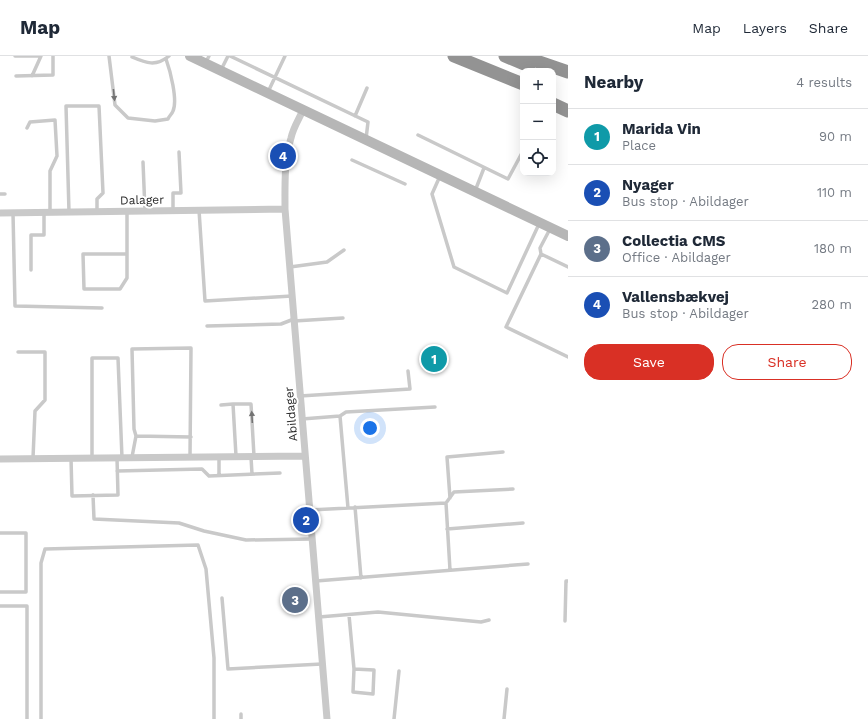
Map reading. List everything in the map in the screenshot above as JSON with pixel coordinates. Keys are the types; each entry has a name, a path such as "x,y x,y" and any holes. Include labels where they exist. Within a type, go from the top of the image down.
{"highway":[{"path":"454,56 520,83"},
{"path":"505,56 534,68"},
{"path":"522,56 568,72"},
{"path":"493,72 520,86"},
{"path":"556,77 568,82"},
{"path":"556,97 568,102"},
{"path":"556,105 568,111"}],"street":[{"path":"190,56 208,60 221,71 568,236"},
{"name":"Abildager","path":"303,110 291,137 287,152 285,167 285,209 327,719"},
{"name":"Dalager","path":"0,213 285,209"},
{"path":"0,459 305,456"}],"lane":[{"path":"15,56 41,56 32,76"},
{"path":"16,76 53,75 53,56"},
{"path":"109,56 115,105 128,118 155,121 168,119 174,110 173,85 167,57"},
{"path":"221,71 229,56 274,77 368,122 366,140"},
{"path":"267,93 285,56"},
{"path":"132,57 147,64 163,62 167,57"},
{"path":"355,116 367,88"},
{"path":"69,212 66,106 99,106 104,193 97,198 97,212"},
{"path":"27,128 30,122 55,120 57,156 50,171 44,235 31,235 31,270"},
{"path":"418,135 508,179 520,157"},
{"path":"173,211 173,193 181,192 179,152"},
{"path":"352,160 405,184"},
{"path":"143,162 145,211"},
{"path":"474,192 484,168"},
{"path":"440,175 432,194 454,267 507,293 540,223"},
{"path":"0,194 5,194"},
{"path":"199,210 205,301 292,296"},
{"path":"127,211 127,254 127,278 120,289 84,289 83,254 127,254"},
{"path":"13,213 14,306 102,308"},
{"path":"550,228 540,248 541,254 506,328 568,357"},
{"path":"290,267 327,262 344,250"},
{"path":"541,254 568,267"},
{"path":"207,326 281,324 294,320 343,318"},
{"path":"132,457 136,436 134,429 132,349 191,348 190,457"},
{"path":"18,352 45,352 45,400 35,411 33,458"},
{"path":"71,458 72,496 118,495 118,358 92,358 92,458"},
{"path":"300,396 410,389 408,371"},
{"path":"233,404 236,456"},
{"path":"221,405 251,404 253,456 252,474"},
{"path":"302,419 340,416 346,412 435,407"},
{"path":"340,416 348,508"},
{"path":"136,436 191,436"},
{"path":"450,498 446,457 503,452"},
{"path":"219,457 219,475"},
{"path":"117,471 202,469 210,476 280,473"},
{"path":"450,570 446,503 454,492 513,489"},
{"path":"92,495 94,519 179,523 246,540 312,539"},
{"path":"310,510 446,503"},
{"path":"355,507 361,578"},
{"path":"447,529 523,523"},
{"path":"0,533 26,533 26,592 0,592"},
{"path":"41,719 41,563 45,549 198,545 206,569 213,644 214,719"},
{"path":"316,581 528,564"},
{"path":"565,620 566,581 568,581"},
{"path":"222,598 228,669 322,664"},
{"path":"0,606 27,606 27,719"},
{"path":"319,617 378,612 481,622 489,620"},
{"path":"349,615 354,669 353,692 373,694 374,670 354,669"},
{"path":"394,719 399,671"},
{"path":"504,719 507,689"},
{"path":"241,714 241,719"}],"place":[{"name":"Vallensbækvej","path":"283,156"},
{"name":"Marida Vin","path":"434,359"},
{"name":"Nyager","path":"306,520"},
{"name":"Collectia CMS","path":"295,600"}]}
